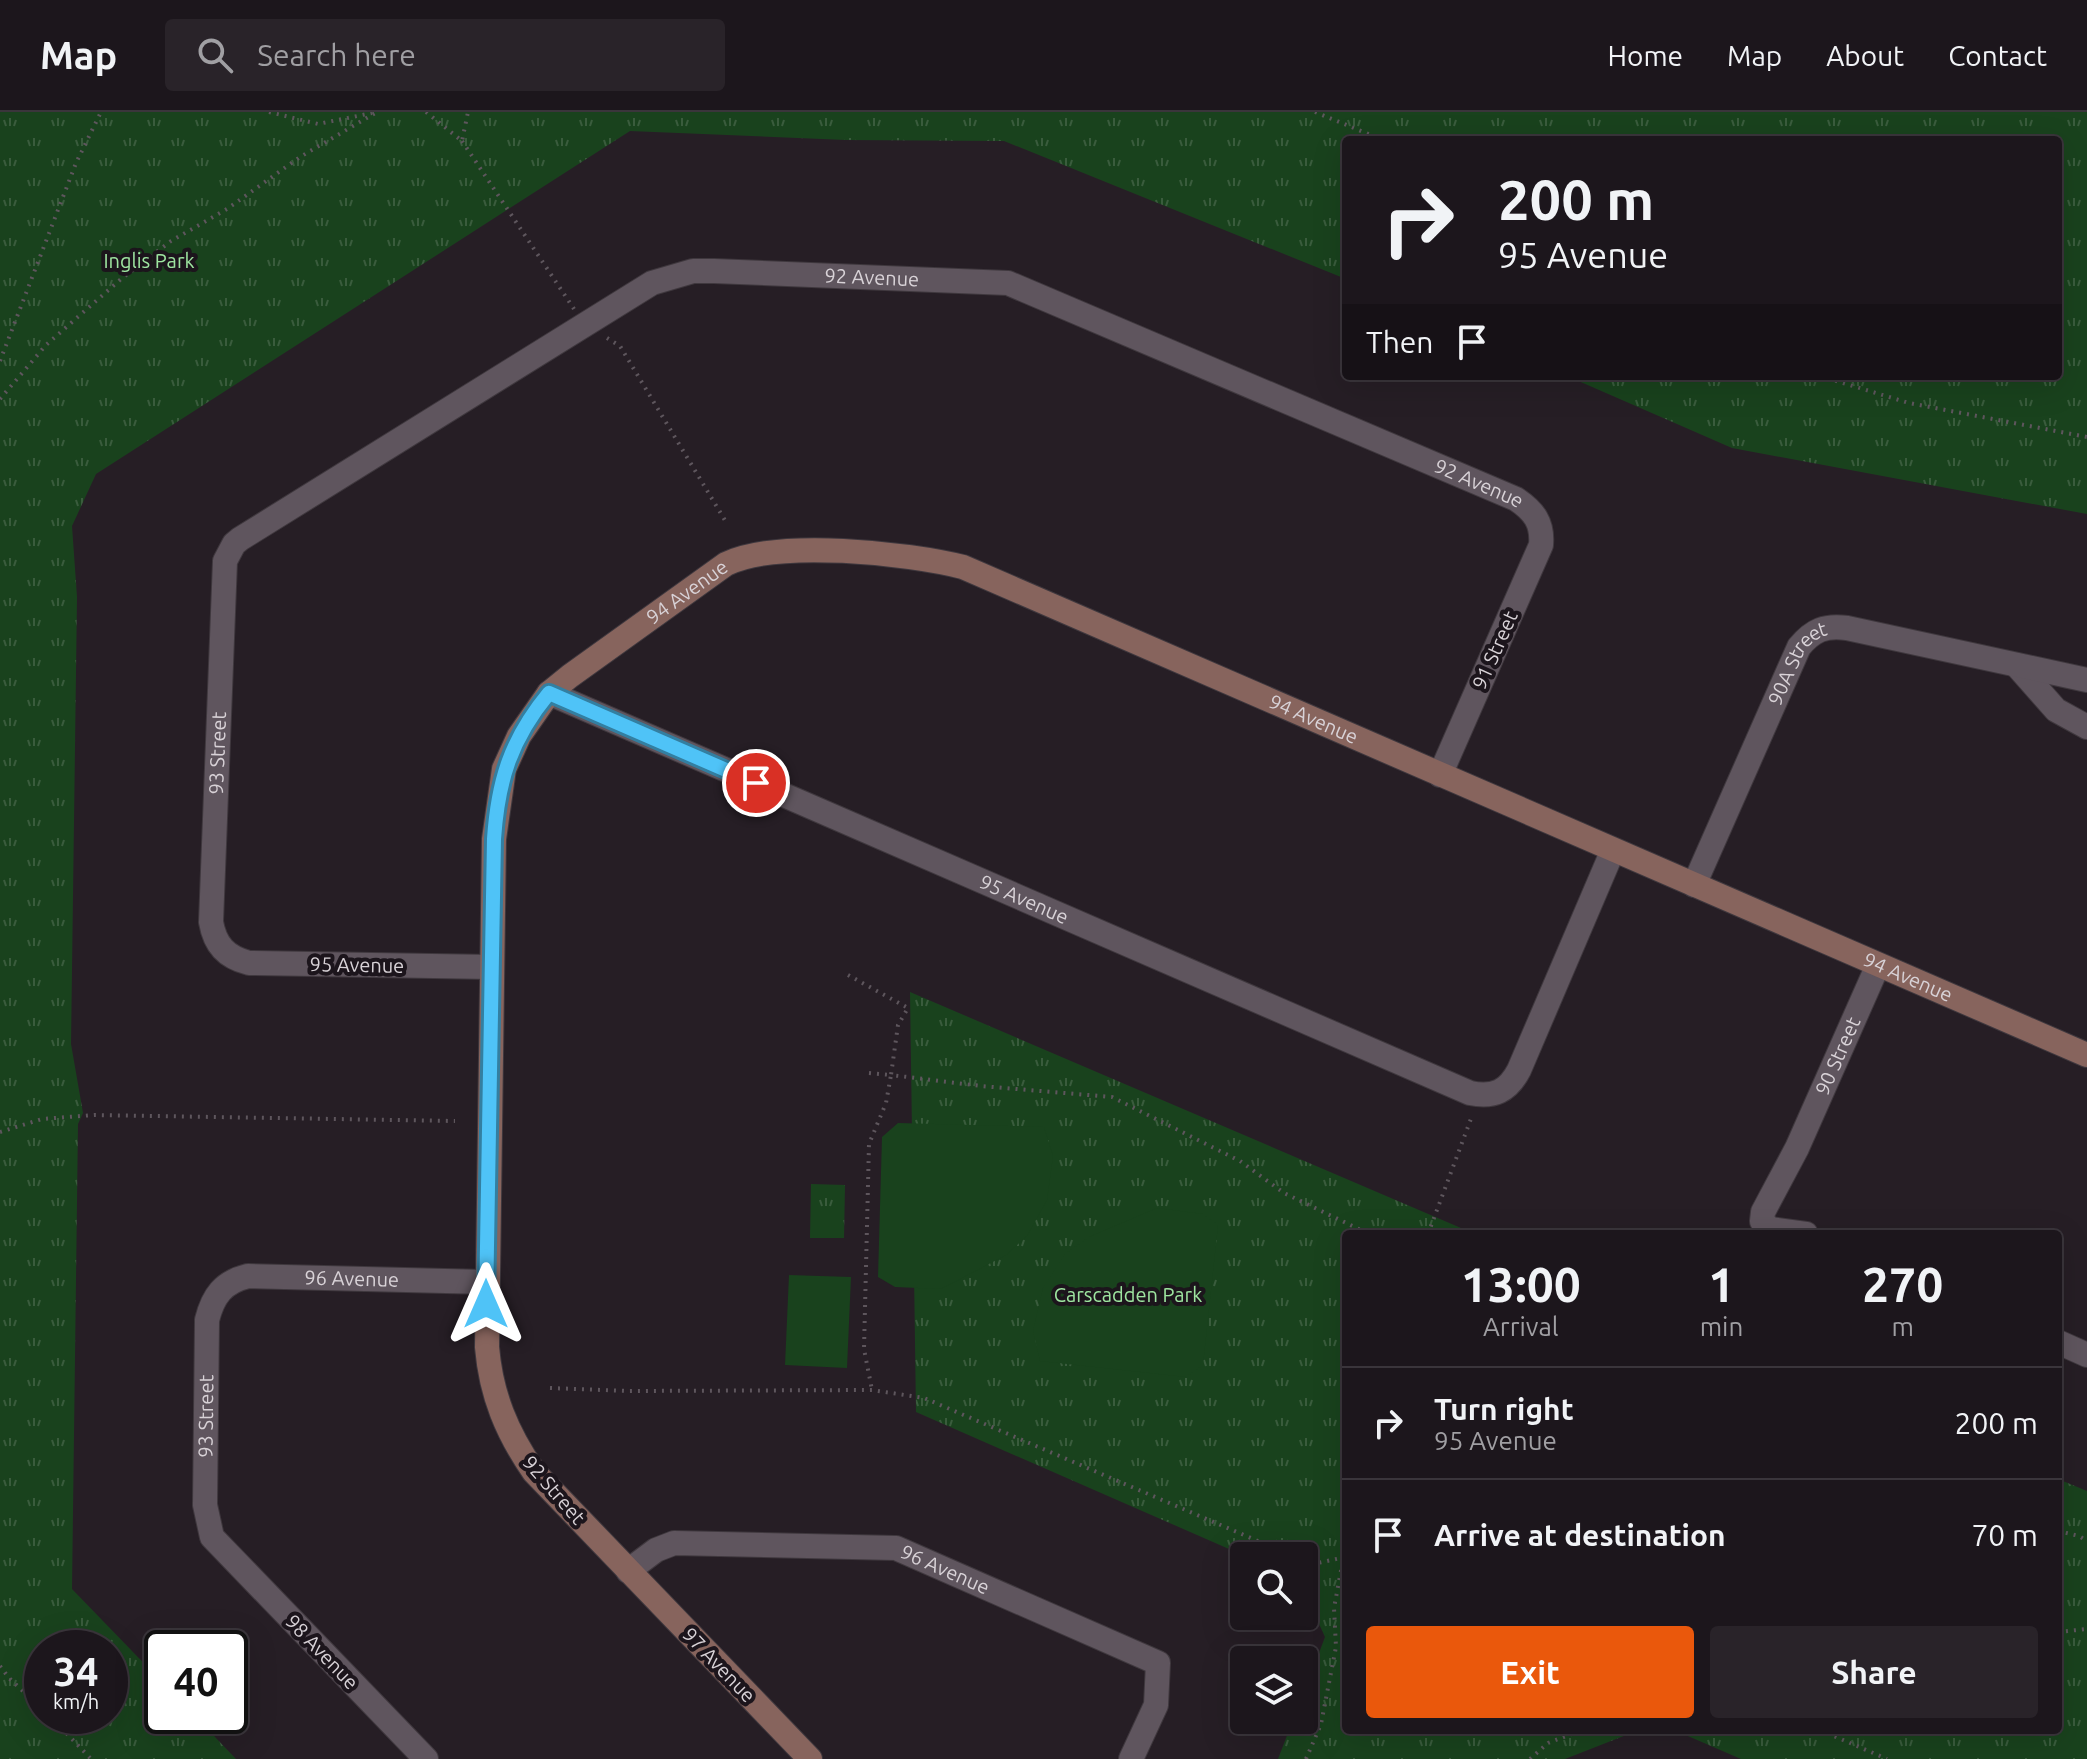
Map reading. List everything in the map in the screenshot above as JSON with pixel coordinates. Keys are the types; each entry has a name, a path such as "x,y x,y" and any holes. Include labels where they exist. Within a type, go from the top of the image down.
{"street":[{"name":"92 Avenue","path":"229,551 240,539 584,324 652,283 693,271 1008,283 1516,499 1539,523"},
{"name":"91 Street","path":"1440,775 1537,556 1542,536 1539,523"},
{"name":"93 Street","path":"224,952 211,922 222,577 229,551"},
{"name":"94 Avenue","path":"549,693 582,666 726,564 738,559 772,551 908,556 963,567 2087,1055"},
{"name":"90A Street","path":"1694,885 1799,647 1814,632 1833,626 1847,628 2018,667"},
{"path":"2018,667 2087,680"},
{"path":"2018,667 2056,710 2087,727"},
{"name":"95 Avenue","path":"549,693 1470,1093 1491,1094"},
{"name":"92 Street","path":"549,693 519,736 504,769 494,839 486,1282 489,1366 492,1387 506,1426 534,1472 628,1571"},
{"path":"1491,1094 1513,1081 1519,1070 1613,850"},
{"name":"95 Avenue","path":"224,952 249,963 492,967"},
{"name":"90 Street","path":"1772,1230 1762,1221 1765,1206 1797,1148 1878,965"},
{"name":"96 Avenue","path":"221,1288 228,1282 248,1276 486,1282"},
{"name":"93 Street","path":"219,1546 207,1525 205,1505 207,1320 210,1306 221,1288"},
{"path":"2062,1344 2087,1355"},
{"name":"96 Avenue","path":"628,1571 646,1556 674,1543 896,1548 1158,1663 1156,1705 1131,1759"},
{"name":"98 Avenue","path":"219,1546 426,1759"},
{"name":"97 Avenue","path":"628,1571 810,1759"}],"path":[{"path":"0,361 76,163 101,112"},
{"path":"269,112 318,124 376,112"},
{"path":"0,399 46,345 121,279 171,241 227,209 300,157 376,112"},
{"path":"426,112 462,141 584,324 620,346 726,522"},
{"path":"462,141 468,112"},
{"path":"1315,112 1373,136"},
{"path":"1833,380 1909,403 2087,437"},
{"path":"848,975 908,1008 898,1025 886,1103 869,1144 864,1349 872,1390"},
{"path":"869,1073 1112,1097 1240,1161 1293,1198 1361,1230"},
{"path":"1429,1230 1491,1094"},
{"path":"0,1132 42,1119 94,1115 455,1121"},
{"path":"550,1388 629,1391 872,1390 924,1398 1260,1542"},
{"path":"2062,1532 2087,1541"},
{"path":"1318,1563 1342,1558"},
{"path":"1306,1759 1321,1724 1336,1647 1334,1608 1342,1568"},
{"path":"2062,1632 2087,1629"},
{"path":"0,1666 24,1692"},
{"path":"67,1734 91,1759"},
{"path":"1530,1759 1548,1743 1572,1734"},
{"path":"1829,1734 1887,1759"}],"green space":[{"name":"Inglis Park","path":"0,112 2087,112 2087,514 1732,448 1576,380 2062,380 2062,136 1342,136 1342,277 1004,141 846,140 630,131 96,474 72,526 77,597 71,1044 83,1113 78,1124 72,1589 112,1630 24,1630 24,1734 128,1734 128,1647 144,1663 144,1734 212,1734 236,1759 0,1759"},
{"name":"Carscadden Park","path":"910,992 1466,1230 1342,1230 1342,1734 1629,1734 1565,1759 1278,1759 1288,1734 1318,1734 1318,1656 1325,1637 1318,1622 1318,1542 1230,1542 1230,1549 916,1412"},
{"path":"898,1123 1044,1127 1053,1156 1047,1200 1027,1236 1006,1255 941,1289 895,1287 878,1277 882,1137"},
{"path":"811,1184 845,1185 844,1238 810,1238"},
{"path":"1157,1208 1203,1214 1218,1225 1203,1365 1186,1377 1040,1361 1033,1331 1043,1288 1065,1254 1089,1237"},
{"path":"789,1275 851,1277 847,1368 785,1365"},
{"path":"2062,1481 2087,1491 2087,1759 1741,1759 1683,1734 2062,1734"}],"route":[{"path":"486,1304 494,839 504,769 519,736 549,693 756,783"}]}
